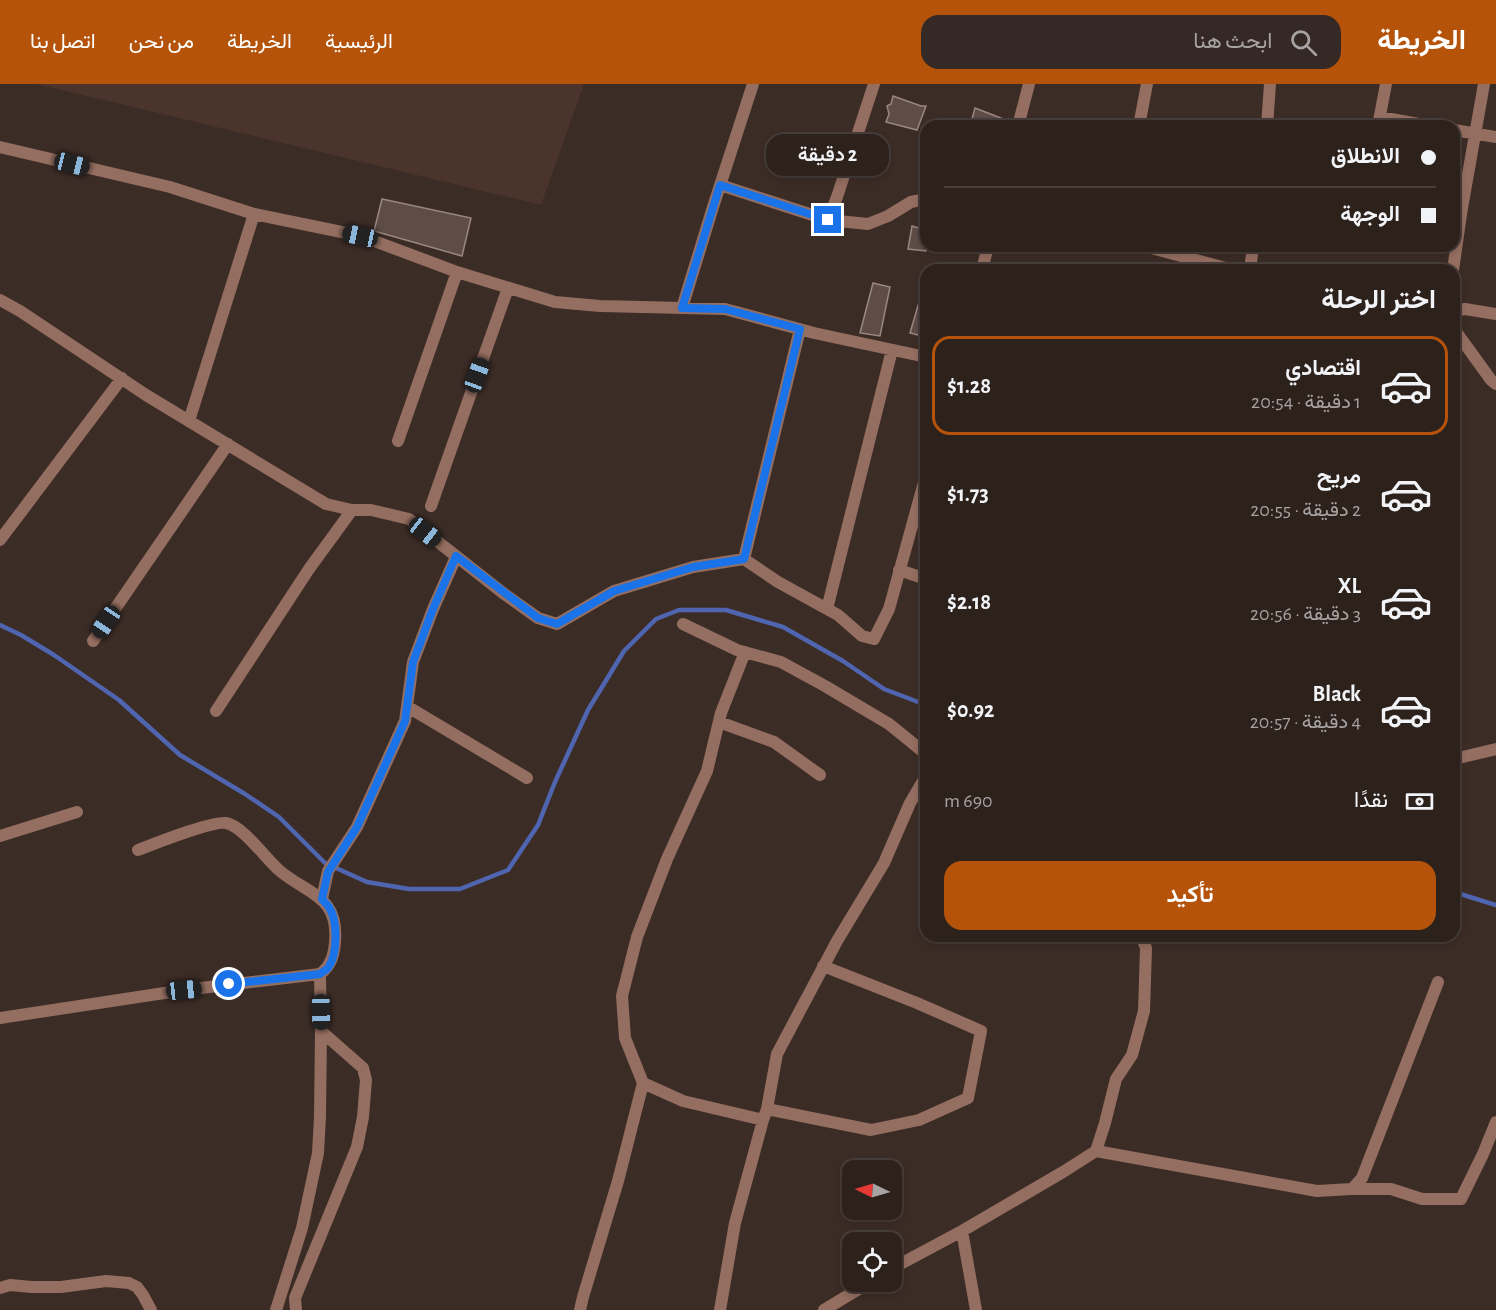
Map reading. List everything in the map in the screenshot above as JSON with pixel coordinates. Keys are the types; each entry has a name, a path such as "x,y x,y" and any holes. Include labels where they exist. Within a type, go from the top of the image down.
{"street":[{"path":"682,308 753,84"},
{"path":"828,220 874,84"},
{"path":"1020,120 1029,84"},
{"path":"1140,120 1148,84"},
{"path":"1267,120 1270,84"},
{"path":"1379,120 1386,84"},
{"path":"1460,198 1484,84"},
{"path":"1460,131 1496,137"},
{"path":"0,147 170,187 254,214 360,236 457,273 555,302 600,306 725,309 800,329 920,356"},
{"path":"720,185 828,220 868,224 888,216 911,202 920,200"},
{"path":"189,421 254,214"},
{"path":"1166,252 1211,264"},
{"path":"398,441 457,273"},
{"path":"431,506 508,288"},
{"path":"0,300 20,310 189,421 326,504 352,510 371,510 409,519 538,618 557,624 614,591 693,567 744,559 778,582 838,615 862,636 874,639 889,609 920,497"},
{"path":"1460,309 1496,314"},
{"path":"744,559 800,329"},
{"path":"1460,337 1496,384"},
{"path":"827,609 892,350"},
{"path":"0,540 122,378"},
{"path":"93,641 228,444"},
{"path":"216,711 309,569 352,510"},
{"path":"322,899 328,872 357,827 401,730 408,707 413,662 456,556"},
{"path":"900,570 920,577"},
{"path":"683,624 737,650 781,662 889,724 920,749"},
{"path":"580,1310 618,1180 643,1083 625,1038 622,996 637,937 667,859 707,771 719,722 745,652"},
{"path":"408,707 527,778"},
{"path":"719,722 774,742 820,775"},
{"path":"1460,758 1496,749"},
{"path":"720,1310 735,1223 765,1115 777,1054 837,941 884,863 910,803 920,786"},
{"path":"0,836 76,812"},
{"path":"0,1018 184,990 320,974 327,969 334,953 336,935 329,907 322,899 280,871 238,829 225,823 212,824 138,850"},
{"path":"902,1263 962,1232 1096,1151 1116,1079 1132,1055 1144,1011 1146,948 1144,942"},
{"path":"643,1083 683,1101 871,1130 919,1120 968,1098 981,1031 823,966"},
{"path":"276,1310 302,1228 318,1153 320,974"},
{"path":"1352,1189 1362,1178 1438,982"},
{"path":"296,1310 295,1298 357,1147 363,1117 366,1080 363,1068 321,1031"},
{"path":"1096,1151 1317,1191 1391,1188 1422,1199 1461,1199 1496,1122"},
{"path":"962,1232 976,1310"},
{"path":"0,1288 10,1285 61,1287 106,1281 129,1283 137,1287 151,1310"},
{"path":"824,1310 854,1292"}],"shaded area":[{"path":"37,84 584,84 541,205"}],"building":[{"path":"893,96 926,106 917,130 886,122 889,114 887,106 891,104"},
{"path":"975,108 1006,120 972,120"},
{"path":"382,199 471,218 462,256 374,231"},
{"path":"912,226 920,228 920,250 908,249"},
{"path":"873,283 890,287 880,336 860,333"},
{"path":"920,299 920,336 910,333"}],"waterway":[{"path":"0,625 54,655 119,700 180,755 279,817 325,863 367,882 409,889 460,889 508,870 538,825 588,710 624,651 656,619 679,610 726,610 783,627 843,661 884,689 920,703"},
{"path":"1460,894 1496,905"}],"route":[{"path":"229,984 320,974 327,969 334,953 336,935 333,916 322,899 328,872 357,827 405,721 413,662 456,556 538,618 557,624 614,591 693,567 744,559 800,329 725,309 682,308 720,185 828,220"}]}
